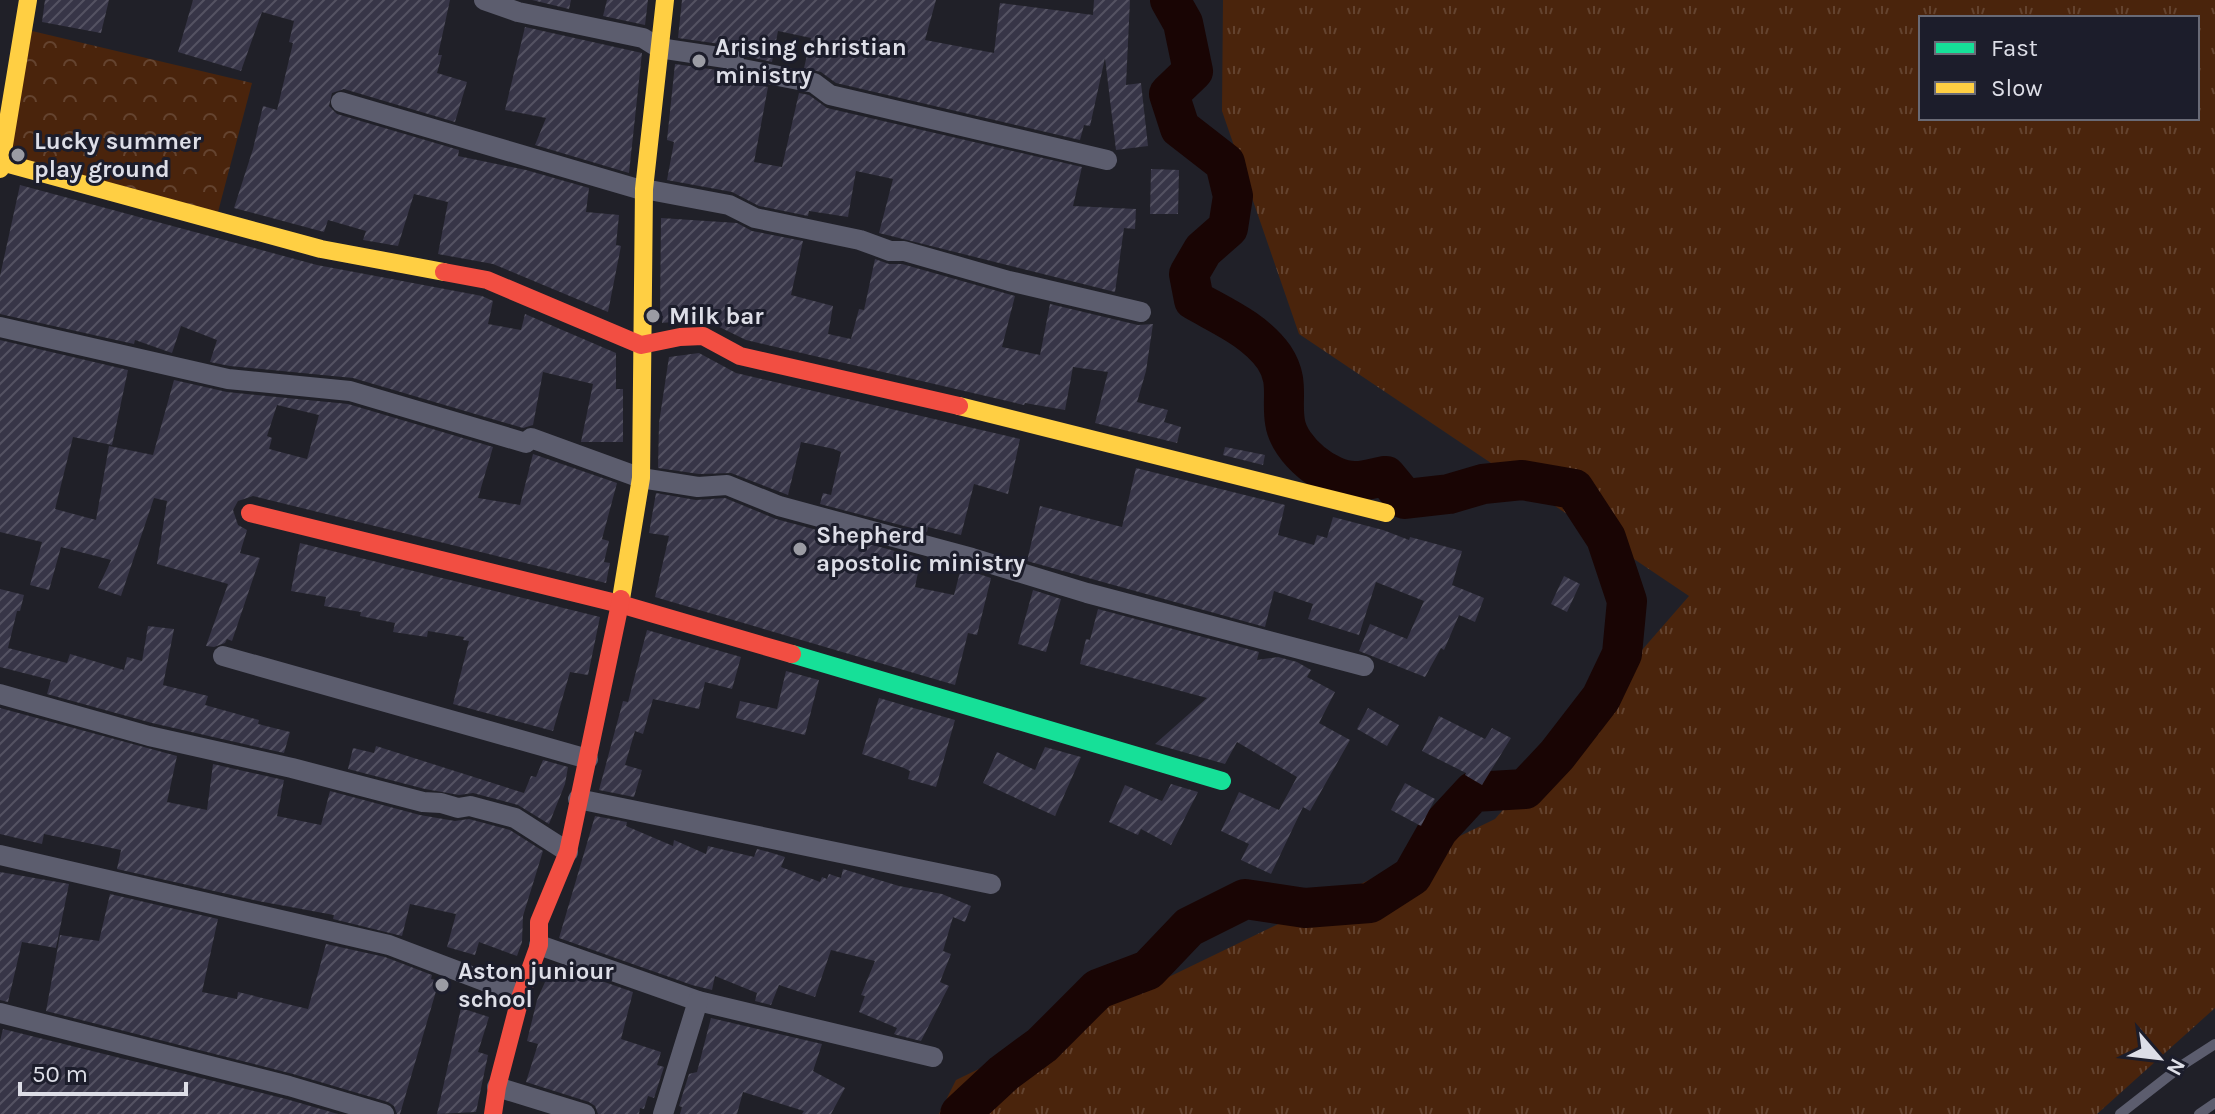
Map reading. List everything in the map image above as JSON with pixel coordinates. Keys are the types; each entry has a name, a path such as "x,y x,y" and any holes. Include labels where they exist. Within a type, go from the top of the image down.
{"street":[{"path":"28,0 2,134 1,166 321,249 487,280 641,345 703,336 740,356 926,398 1386,513"},
{"path":"484,0 518,12 643,38 659,48 732,59 738,68 814,83 830,95 1107,160"},
{"path":"493,1114 521,995 539,945 539,922 568,852 620,604 641,478 645,190 665,0"},
{"path":"341,102 645,190 729,205 755,218 860,240 890,251 904,251 1009,281 1141,312"},
{"path":"0,327 228,379 350,391 526,443 531,438 641,478 698,487 727,485 779,506 972,558 1087,593 1364,666"},
{"path":"250,513 620,604 1222,781"},
{"path":"223,656 588,759"},
{"path":"0,694 149,736 423,802 458,808 470,806 515,818 568,852"},
{"path":"578,799 991,884"},
{"path":"0,855 389,945 521,995"},
{"path":"539,945 698,1001 933,1057"},
{"path":"663,1114 698,1001"},
{"path":"0,1013 289,1086 384,1114"},
{"path":"497,1087 585,1114"}],"lane":[{"path":"2120,1114 2215,1044"},
{"path":"2199,1114 2215,1103"}],"green space":[{"path":"1223,0 2215,0 2215,1008 2097,1114 939,1114 956,1080 1495,819 1689,596 1299,334 1222,111"},
{"name":"Lucky summer play ground","path":"32,31 252,83 218,212 7,163"}],"building":[{"path":"45,0 109,0 101,33 42,22"},
{"path":"193,0 450,0 437,73 467,82 455,122 344,89 332,93 329,106 337,114 459,150 458,156 526,170 589,188 586,212 619,215 616,245 621,246 608,312 493,264 438,254 448,202 414,194 398,246 363,240 366,231 328,220 324,232 234,208 263,106 277,110 293,43 289,42 294,21 262,12 241,71 178,52"},
{"path":"532,0 571,0 569,9"},
{"path":"607,0 648,0 645,25 603,16"},
{"path":"682,0 936,0 925,40 994,53 1000,3 1093,15 1094,0 1130,0 1126,85 1141,83 1148,146 1116,150 1105,58 1090,126 1084,125 1080,140 836,83 821,72 804,68 811,38 778,31 772,62 746,56 734,46 678,38"},
{"path":"525,27 642,53 629,173 535,145 546,118 505,110"},
{"path":"675,64 724,71 735,81 768,87 754,162 782,167 799,93 809,95 827,108 1082,167 1073,206 1136,209 1135,229 1124,228 1115,292 879,233 893,179 856,171 848,217 809,211 808,216 759,206 732,192 667,180 674,142 667,140"},
{"path":"1151,169 1179,170 1178,214 1150,214"},
{"path":"20,185 317,265 482,296 493,301 488,324 521,330 525,314 616,353 616,389 623,389 623,442 581,442 593,384 543,372 533,425 523,428 353,378 210,362 217,340 181,326 172,353 135,340 134,344 0,314 0,276"},
{"path":"661,218 737,223 752,231 803,241 791,295 833,306 828,334 851,339 859,309 864,310 875,259 1015,296 1002,347 1040,355 1050,304 1138,325 1153,324 1146,371 1137,402 1168,410 1164,422 1181,427 1177,443 1095,423 1108,372 1073,367 1065,410 1024,405 746,340 703,319 662,323"},
{"path":"0,340 128,370 112,445 73,437 55,509 96,520 109,446 153,455 174,380 227,392 348,404 493,447 478,498 520,505 533,454 617,483 602,539 609,541 604,562 610,563 606,583 253,496 238,501 233,510 238,525 247,530 240,553 260,558 232,641 227,639 214,647 206,646 228,584 157,564 167,501 154,498 121,596 98,588 111,560 61,547 49,590 30,585 42,542 0,532","holes":["277,405 319,415 307,459 269,449 272,438 267,436"]},
{"path":"699,353 736,373 1020,439 1008,494 974,484 961,535 928,527 927,532 820,504 823,493 831,495 841,452 834,449 801,442 788,495 731,473 699,474 658,468 659,423 669,357"},
{"path":"1225,447 1265,455 1263,465 1223,455"},
{"path":"1136,468 1285,505 1278,535 1314,545 1317,535 1327,538 1333,517 1409,540 1410,537 1462,551 1452,585 1484,598 1475,622 1459,615 1444,650 1441,648 1425,677 1359,651 1370,624 1407,639 1424,601 1376,582 1359,635 1308,619 1313,604 1274,591 1265,627 1027,561 1040,506 1122,527"},
{"path":"656,493 696,500 725,498 776,519 921,558 915,587 954,595 961,568 991,578 977,635 968,633 955,685 655,597 669,536 649,533"},
{"path":"300,543 600,617 588,675 570,672 553,731 453,704 469,641 463,640 464,637 428,631 427,637 393,632 395,623 360,616 361,612 324,606 326,597 291,591"},
{"path":"1564,576 1580,584 1567,612 1551,604"},
{"path":"0,589 24,595 8,648 67,663 70,654 124,670 127,657 142,661 148,626 174,629 163,685 208,696 205,705 290,732 284,753 152,723 47,694 51,680 0,667"},
{"path":"1033,590 1061,599 1046,652 1018,644"},
{"path":"1098,609 1259,652 1257,660 1278,657 1297,662 1311,670 1307,677 1335,692 1319,723 1350,740 1310,811 1303,807 1271,874 1241,860 1249,844 1221,831 1239,792 1279,810 1297,777 1237,742 1225,764 1155,744 1207,698 1080,664"},
{"path":"647,630 741,657 732,689 705,682 699,709 653,699 643,734 635,731 625,765 642,770 634,797 599,790 623,701 628,702"},
{"path":"786,671 819,680 805,735 736,718 740,701 777,709"},
{"path":"879,698 955,720 936,787 908,779 910,771 904,768 862,754"},
{"path":"0,708 177,756 167,802 207,810 213,764 284,780 277,816 321,825 330,791 420,815 455,821 469,819 510,830 543,851 523,916 522,942 517,956 479,942 475,955 447,947 456,914 410,904 402,936 333,919 334,915 117,869 121,850 44,834 42,844 0,834"},
{"path":"1368,708 1399,725 1387,746 1357,729"},
{"path":"1439,716 1485,739 1492,728 1511,738 1482,785 1466,773 1422,751"},
{"path":"376,746 524,793 531,776 536,777 543,760 568,767 565,784 549,824 518,805 473,793 459,795 425,789 348,769 353,748 374,753"},
{"path":"1045,747 1081,757 1055,816 983,783 997,752 1035,770"},
{"path":"1405,783 1435,799 1421,826 1391,810"},
{"path":"1171,784 1198,792 1171,845 1141,829 1138,835 1109,822 1125,785 1162,801"},
{"path":"595,816 627,822 626,826 673,846 674,840 706,854 708,846 754,857 757,849 769,852 785,857 781,867 820,882 822,877 827,879 829,874 841,878 843,869 899,886 942,894 971,906 965,922 953,917 943,951 951,954 940,982 949,986 921,1041 894,1034 897,1028 859,1012 865,996 861,995 875,961 831,950 815,997 779,985 771,1005 755,1001 757,993 715,976 712,990 559,938"},
{"path":"0,872 69,884 56,948 22,942 8,1002 0,1000"},
{"path":"110,894 218,919 202,992 237,999 238,992 308,1009 326,944 385,957 432,975 431,979 439,981 400,1114 388,1102 293,1074 46,1011 60,935 99,941"},
{"path":"553,964 633,992 621,1039 661,1052 657,1065 664,1067 654,1098 648,1096 639,1114 598,1114 589,1102 526,1082 538,1044 527,1041 537,1000"},
{"path":"461,1008 489,1017 478,1052 488,1055 476,1112 437,1114"},
{"path":"711,1018 822,1044 813,1071 845,1088 831,1114 802,1114 804,1111 743,1092 737,1114 680,1114 682,1107 679,1106 689,1074 697,1072"},
{"path":"3,1029 338,1114 0,1114 0,1041"}],"waterway":[{"path":"960,1114 1004,1073 1042,1045 1098,989 1148,970 1189,927 1245,899 1305,908 1370,903 1412,876 1438,830 1473,792 1525,789 1557,755 1601,698 1622,654 1627,601 1606,538 1574,489 1522,480 1405,499 1386,476 1356,481 1334,476 1302,453 1288,433 1282,374 1274,357 1248,331 1194,300 1189,274 1203,250 1228,228 1233,196 1225,163 1180,128 1169,94 1193,71 1183,23 1170,0"}],"traffic: fast":[{"path":"792,654 1222,781"}],"traffic: slow":[{"path":"0,169 28,0"},
{"path":"621,599 641,478 644,189 665,0"},
{"path":"1,162 321,249 444,272"},
{"path":"959,406 1386,513"}],"traffic: jam":[{"path":"444,272 487,280 641,345 703,336 740,356 959,406"},
{"path":"250,513 620,604 792,654"},
{"path":"493,1114 521,995 539,945 539,922 568,852 621,599"}],"place":[{"name":"Arising christian ministry","path":"699,61"},
{"name":"Lucky summer play ground","path":"18,155"},
{"name":"Milk bar","path":"653,316"},
{"name":"Shepherd apostolic ministry","path":"800,549"},
{"name":"Aston juniour school","path":"442,985"}]}
